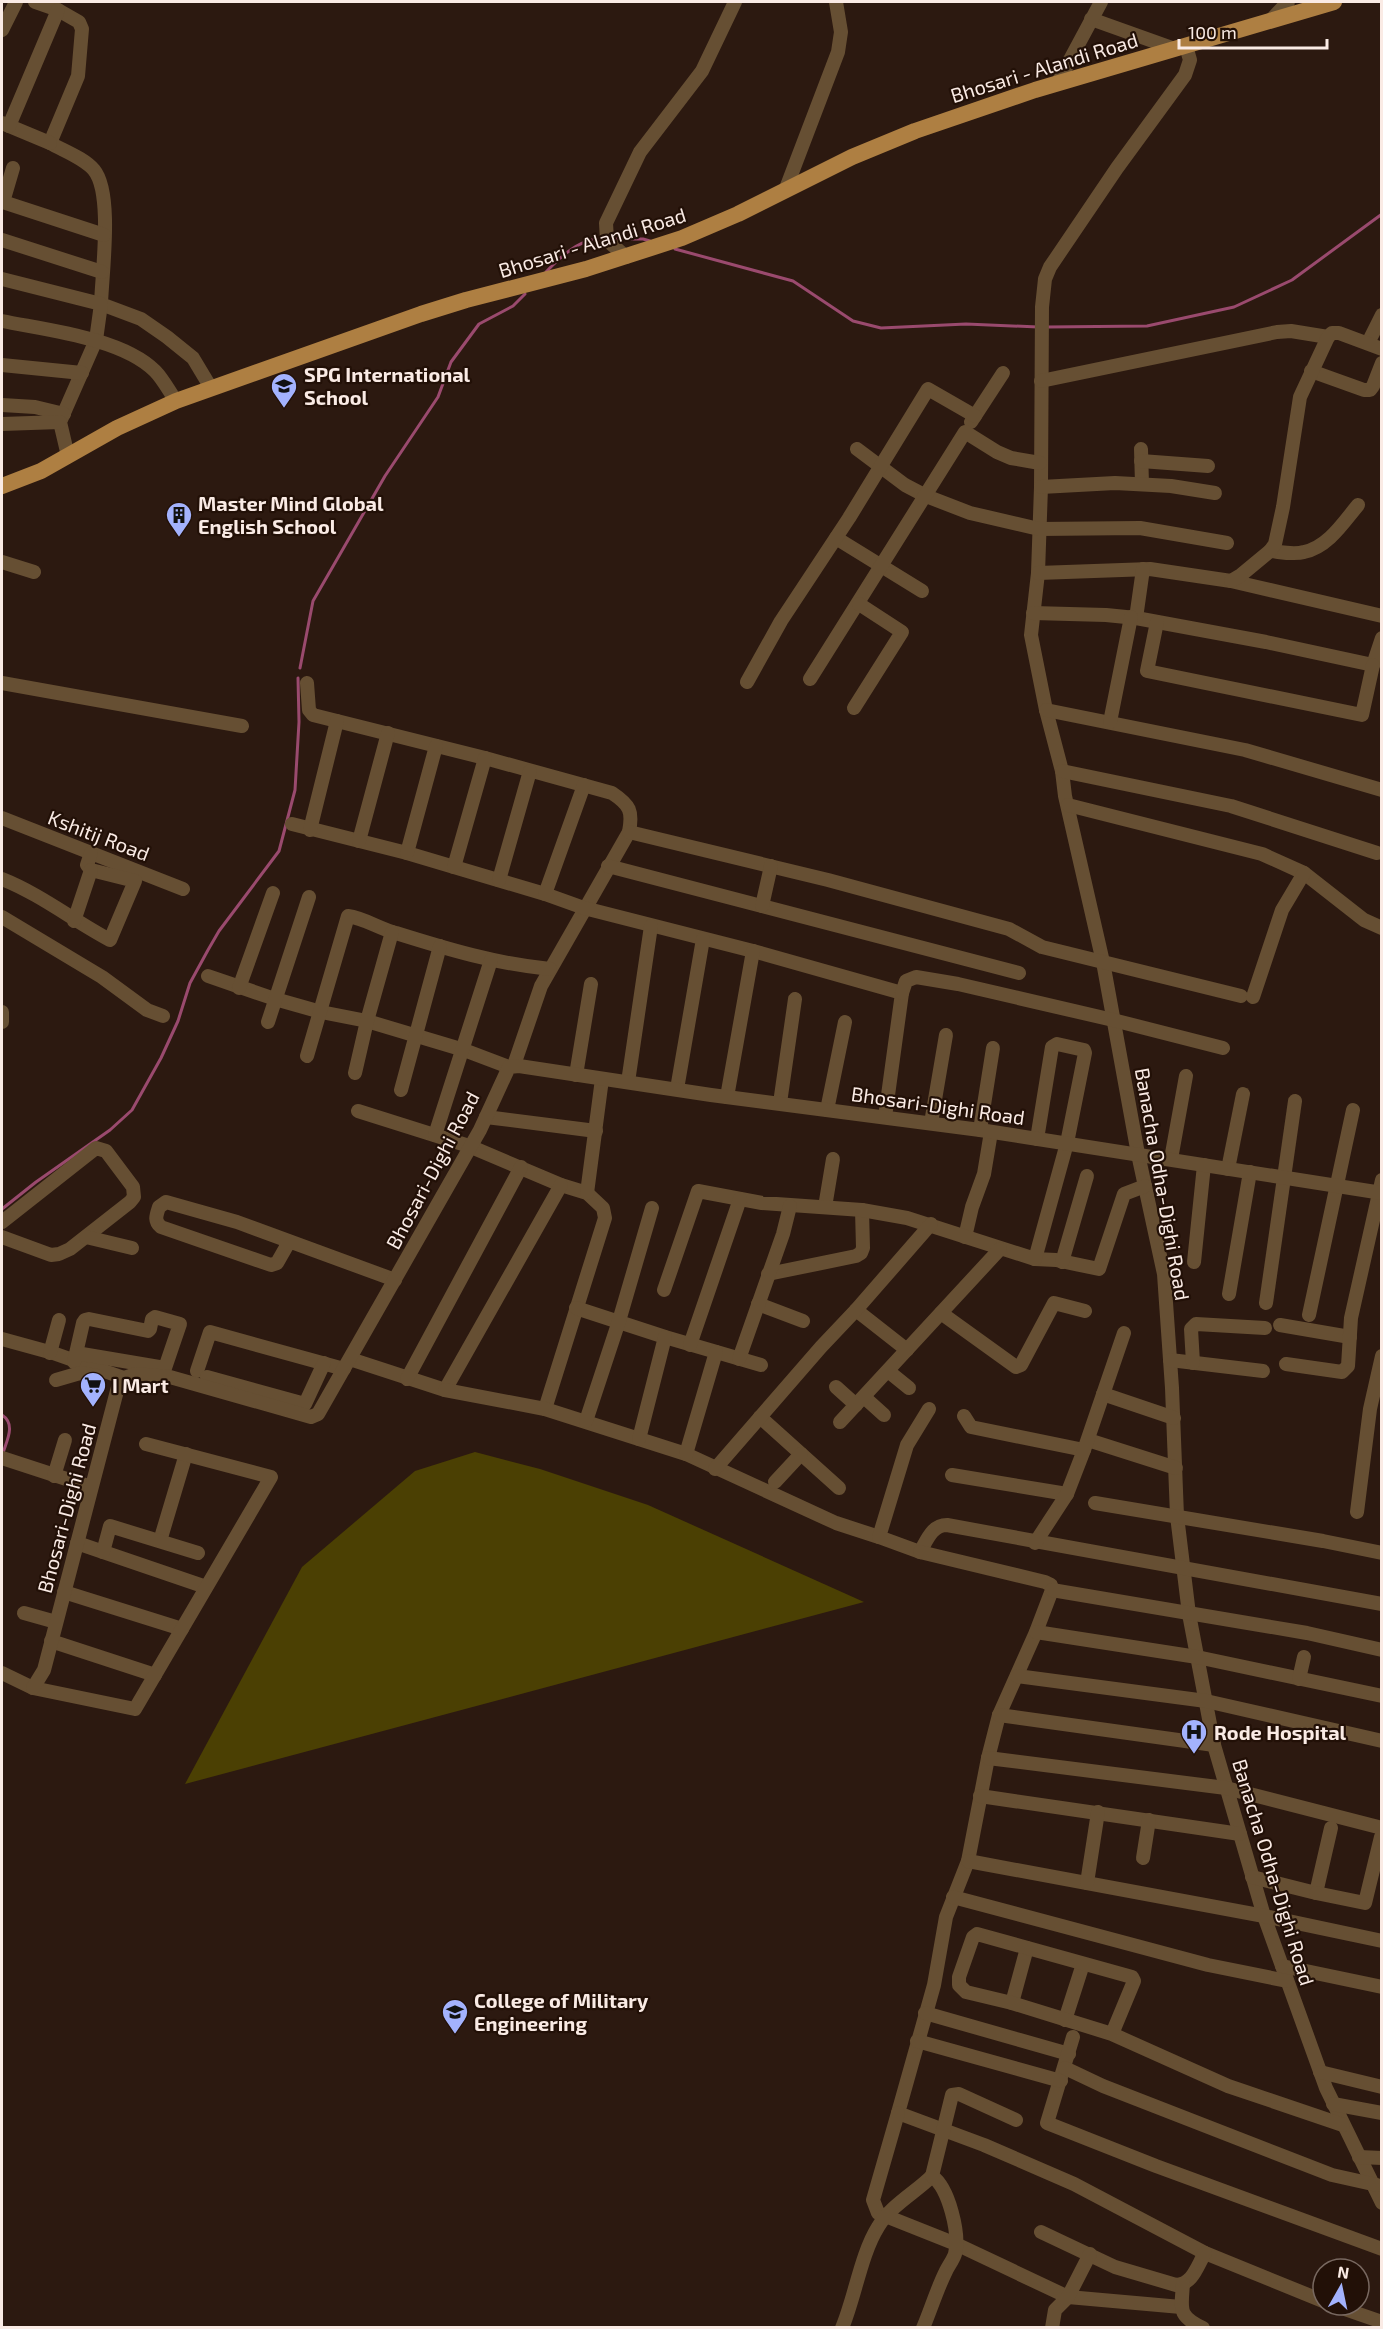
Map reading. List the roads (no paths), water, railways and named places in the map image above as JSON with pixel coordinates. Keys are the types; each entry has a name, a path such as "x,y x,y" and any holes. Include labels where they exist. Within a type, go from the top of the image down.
{"main road":[{"name":"Bhosari - Alandi Road","path":"2,486 41,471 117,428 176,401 421,314 626,257 682,238 738,214 852,157 915,130 1057,84 1334,2"}],"street":[{"path":"2,30 16,2"},
{"path":"35,2 58,10 79,22 83,36 78,76 50,143"},
{"path":"626,257 607,240 606,222 640,152 702,71 735,2"},
{"path":"785,191 838,52 841,32 836,2"},
{"path":"1270,21 1288,2"},
{"path":"1057,84 1091,20 1095,3"},
{"path":"58,10 5,125 50,143 94,170 102,185 105,205 101,304 96,340 62,418 68,456"},
{"path":"1091,20 1180,47"},
{"name":"Banacha Odha-Dighi Road","path":"1180,47 1190,60 1185,75 1117,168 1050,267 1045,279 1042,327 1041,487 1038,573 1033,613 1033,652 1062,771 1103,962 1138,1154 1164,1274 1178,1516 1189,1614 1214,1745 1264,1916 1320,2072 1359,2157 1377,2185 1382,2203"},
{"path":"13,168 3,202 104,235"},
{"path":"2,240 102,272"},
{"path":"2,279 101,304 141,319 193,358 212,388"},
{"path":"1368,343 1382,315"},
{"path":"2,321 96,340 134,356 155,371 176,401"},
{"path":"1041,381 1277,332 1291,331 1328,337"},
{"path":"1231,581 1241,576 1275,544 1300,397 1328,337 1332,333 1339,333 1382,349"},
{"path":"1311,371 1364,390 1370,390 1382,363"},
{"path":"2,365 82,373"},
{"path":"810,680 1003,373"},
{"path":"747,682 781,621 836,538 928,389 975,416"},
{"path":"2,405 35,407 62,418"},
{"path":"2,424 62,418"},
{"path":"965,432 1011,458 1040,463"},
{"path":"857,449 879,467 926,496 970,513 1039,528 1140,528 1227,543"},
{"path":"1142,484 1141,455 1177,465 1208,465"},
{"path":"1176,487 1177,465"},
{"path":"1041,487 1115,483 1176,487 1215,493"},
{"path":"1270,551 1302,553 1315,548 1332,535 1358,505"},
{"path":"836,538 922,591"},
{"path":"2,562 34,572"},
{"path":"1038,573 1143,569 1231,581 1382,616"},
{"path":"1110,722 1143,569"},
{"path":"854,708 902,632 859,604"},
{"path":"1033,613 1133,618 1266,642 1373,665"},
{"path":"1147,671 1156,622"},
{"path":"1122,666 1362,715 1373,665 1382,638"},
{"path":"2,683 242,726"},
{"path":"208,976 275,999 321,1012 367,1021 511,1066 541,986 629,832 632,817 629,808 612,793 311,713 307,683"},
{"path":"1046,710 1245,750 1382,790"},
{"path":"310,830 337,721"},
{"path":"359,841 388,734"},
{"path":"407,854 436,746"},
{"path":"454,867 485,758"},
{"path":"499,880 530,771"},
{"path":"1062,771 1231,806 1377,853"},
{"path":"545,894 584,785"},
{"path":"1068,805 1262,854 1304,873 1364,920 1382,928"},
{"name":"Kshitij Road","path":"2,818 183,889"},
{"path":"292,825 407,854 545,894 584,908 753,951 902,993"},
{"path":"629,832 771,866 1009,929 1042,947 1247,996 1282,910 1304,873"},
{"path":"2,879 21,887 74,921 110,940 135,881 92,870 87,865 91,853"},
{"path":"608,866 1019,973"},
{"path":"762,906 771,866"},
{"path":"74,921 92,870"},
{"path":"239,988 273,893"},
{"path":"268,1022 309,897"},
{"path":"307,1056 348,916 392,932 491,960 550,969"},
{"path":"2,917 102,976 147,1010 163,1016"},
{"path":"628,1082 651,926"},
{"path":"355,1073 392,932"},
{"path":"677,1089 703,939"},
{"path":"401,1090 414,1035 440,946"},
{"path":"727,1097 753,951"},
{"path":"435,1136 491,960"},
{"path":"885,1117 902,993 906,981 916,977 958,984 1223,1048"},
{"path":"576,1075 591,984"},
{"path":"780,1103 795,999"},
{"path":"2,1012 2,1022"},
{"path":"827,1110 845,1022"},
{"path":"932,1123 946,1035"},
{"path":"1035,1259 1067,1143 1085,1053 1081,1049 1057,1044 1052,1047 1037,1139"},
{"path":"965,1237 972,1207 984,1174 993,1048"},
{"name":"Bhosari-Dighi Road","path":"33,1688 44,1670 118,1387 124,1378 135,1374 170,1377 311,1417 318,1414 486,1117 511,1066 932,1123 1337,1187 1380,1188"},
{"path":"1171,1159 1186,1076"},
{"path":"587,1193 602,1079"},
{"path":"1228,1169 1243,1094"},
{"path":"1266,1303 1286,1178 1295,1101"},
{"path":"1309,1315 1353,1110"},
{"path":"358,1111 469,1146 561,1185 587,1193 603,1208 605,1218 544,1408"},
{"path":"486,1117 596,1131"},
{"path":"2,1222 96,1148 106,1150 133,1187 134,1197 130,1202 70,1249 59,1254 51,1255 2,1236"},
{"path":"825,1207 833,1159"},
{"path":"1194,1262 1204,1165"},
{"path":"407,1379 521,1167"},
{"path":"1229,1294 1250,1172"},
{"path":"1062,1262 1087,1176"},
{"path":"445,1390 561,1185"},
{"path":"664,1290 698,1191 790,1206 862,1210 931,1224 1035,1259 1099,1269 1124,1194 1145,1185"},
{"path":"1286,1364 1342,1372 1348,1366 1350,1318 1380,1188"},
{"path":"690,1345 740,1199"},
{"path":"289,1242 275,1265 161,1227 156,1223 156,1218 159,1207 166,1202 237,1222 395,1280"},
{"path":"739,1359 783,1234 790,1206"},
{"path":"585,1421 619,1321 652,1208"},
{"path":"768,1274 856,1256 861,1253 863,1248 862,1210"},
{"path":"715,1469 931,1224"},
{"path":"86,1237 132,1248"},
{"path":"840,1422 1000,1249"},
{"path":"941,1313 1016,1367 1021,1365 1054,1303 1085,1311"},
{"path":"758,1304 803,1321"},
{"path":"576,1308 761,1365"},
{"path":"856,1310 907,1350"},
{"path":"2,1339 75,1358 165,1368 180,1324 155,1317 148,1331 90,1319 85,1320 75,1358"},
{"path":"50,1353 59,1320"},
{"path":"1193,1363 1191,1329 1196,1324 1265,1328"},
{"path":"1280,1325 1350,1337"},
{"path":"324,1363 305,1404 202,1374 210,1332 324,1363 347,1364 445,1390 544,1408 686,1454 836,1523 920,1552 1052,1585 1036,1632 999,1715 988,1758 968,1861 946,1917 934,1985 873,2200 878,2213 885,2217 957,2244 1068,2297 1181,2307"},
{"path":"1035,1543 1067,1494 1124,1333"},
{"path":"639,1439 665,1337"},
{"path":"686,1454 716,1352"},
{"path":"1357,1512 1376,1411 1382,1356"},
{"path":"75,1358 124,1378"},
{"path":"1170,1360 1263,1371"},
{"path":"888,1371 909,1388"},
{"path":"56,1380 80,1373 110,1377 112,1381 108,1400 114,1403"},
{"path":"836,1387 884,1415"},
{"path":"1103,1394 1174,1418"},
{"path":"879,1537 907,1445 929,1409"},
{"path":"964,1416 971,1427 1086,1445 1176,1468"},
{"path":"760,1417 839,1488"},
{"path":"54,1476 65,1440"},
{"path":"2,1673 33,1688 135,1709 271,1477 146,1444"},
{"path":"160,1541 186,1454"},
{"path":"775,1482 801,1454"},
{"path":"5,1459 91,1487"},
{"path":"952,1475 1067,1494"},
{"path":"1095,1503 1382,1553"},
{"path":"920,1552 935,1528 940,1525 1382,1604"},
{"path":"103,1552 110,1526 198,1552"},
{"path":"77,1543 206,1587"},
{"path":"1052,1590 1307,1634 1382,1650"},
{"path":"64,1593 182,1629"},
{"path":"24,1613 56,1622"},
{"path":"1036,1632 1197,1657 1382,1696"},
{"path":"51,1641 155,1675"},
{"path":"1299,1679 1304,1658"},
{"path":"1017,1676 1206,1701 1382,1741"},
{"path":"999,1715 1214,1745"},
{"path":"988,1758 1226,1788 1382,1828"},
{"path":"980,1796 1240,1834"},
{"path":"1087,1883 1098,1812"},
{"path":"1143,1858 1149,1820"},
{"path":"1316,1893 1331,1828"},
{"path":"1252,1877 1365,1903 1381,1837"},
{"path":"968,1861 1264,1916 1382,1941"},
{"path":"953,1897 1208,1965 1287,1981"},
{"path":"1112,2034 1133,1979 974,1935 959,1977 959,1984 966,1992 1012,2003 1112,2034 1228,2086 1343,2125"},
{"path":"1012,2003 1027,1948"},
{"path":"1065,2020 1083,1964"},
{"path":"1282,1966 1382,1987"},
{"path":"925,2013 1069,2054"},
{"path":"1073,2037 1047,2123 1156,2166 1382,2249"},
{"path":"917,2041 1063,2074 1103,2086 1332,2175 1377,2185"},
{"path":"1320,2072 1382,2087"},
{"path":"842,2328 868,2248 878,2227 896,2205 932,2176 952,2095 959,2094 1016,2120"},
{"path":"1333,2104 1382,2113"},
{"path":"898,2113 944,2129 1074,2184 1205,2253 1311,2296"},
{"path":"1359,2157 1382,2158"},
{"path":"923,2328 957,2244 949,2202 939,2181 932,2176"},
{"path":"1041,2232 1123,2270 1176,2284 1183,2284 1190,2280 1205,2253"},
{"path":"1052,2328 1055,2310 1068,2297 1090,2254"},
{"path":"1183,2284 1181,2307 1183,2316 1203,2328"},
{"path":"1367,2317 1382,2322"}],"waterway":[{"path":"1047,327 1147,326 1234,307 1292,280 1382,214"},
{"path":"546,272 563,255 577,246 599,239"},
{"path":"615,239 650,241"},
{"path":"675,249 793,281 853,321 881,328 966,324 1038,327"},
{"path":"300,668 313,601 385,476 438,397 451,362 479,324 513,306 525,294"},
{"path":"2,1209 110,1130 132,1110 161,1058 178,1021 190,983 208,950 219,931 279,851 295,790 299,722 298,678"},
{"path":"2,1415 10,1428 3,1453"}],"place":[{"name":"SPG International School","path":"284,409"},
{"name":"Master Mind Global English School","path":"179,538"},
{"name":"I Mart","path":"93,1408"},
{"name":"Rode Hospital","path":"1194,1755"},
{"name":"College of Military Engineering","path":"455,2035"}]}
